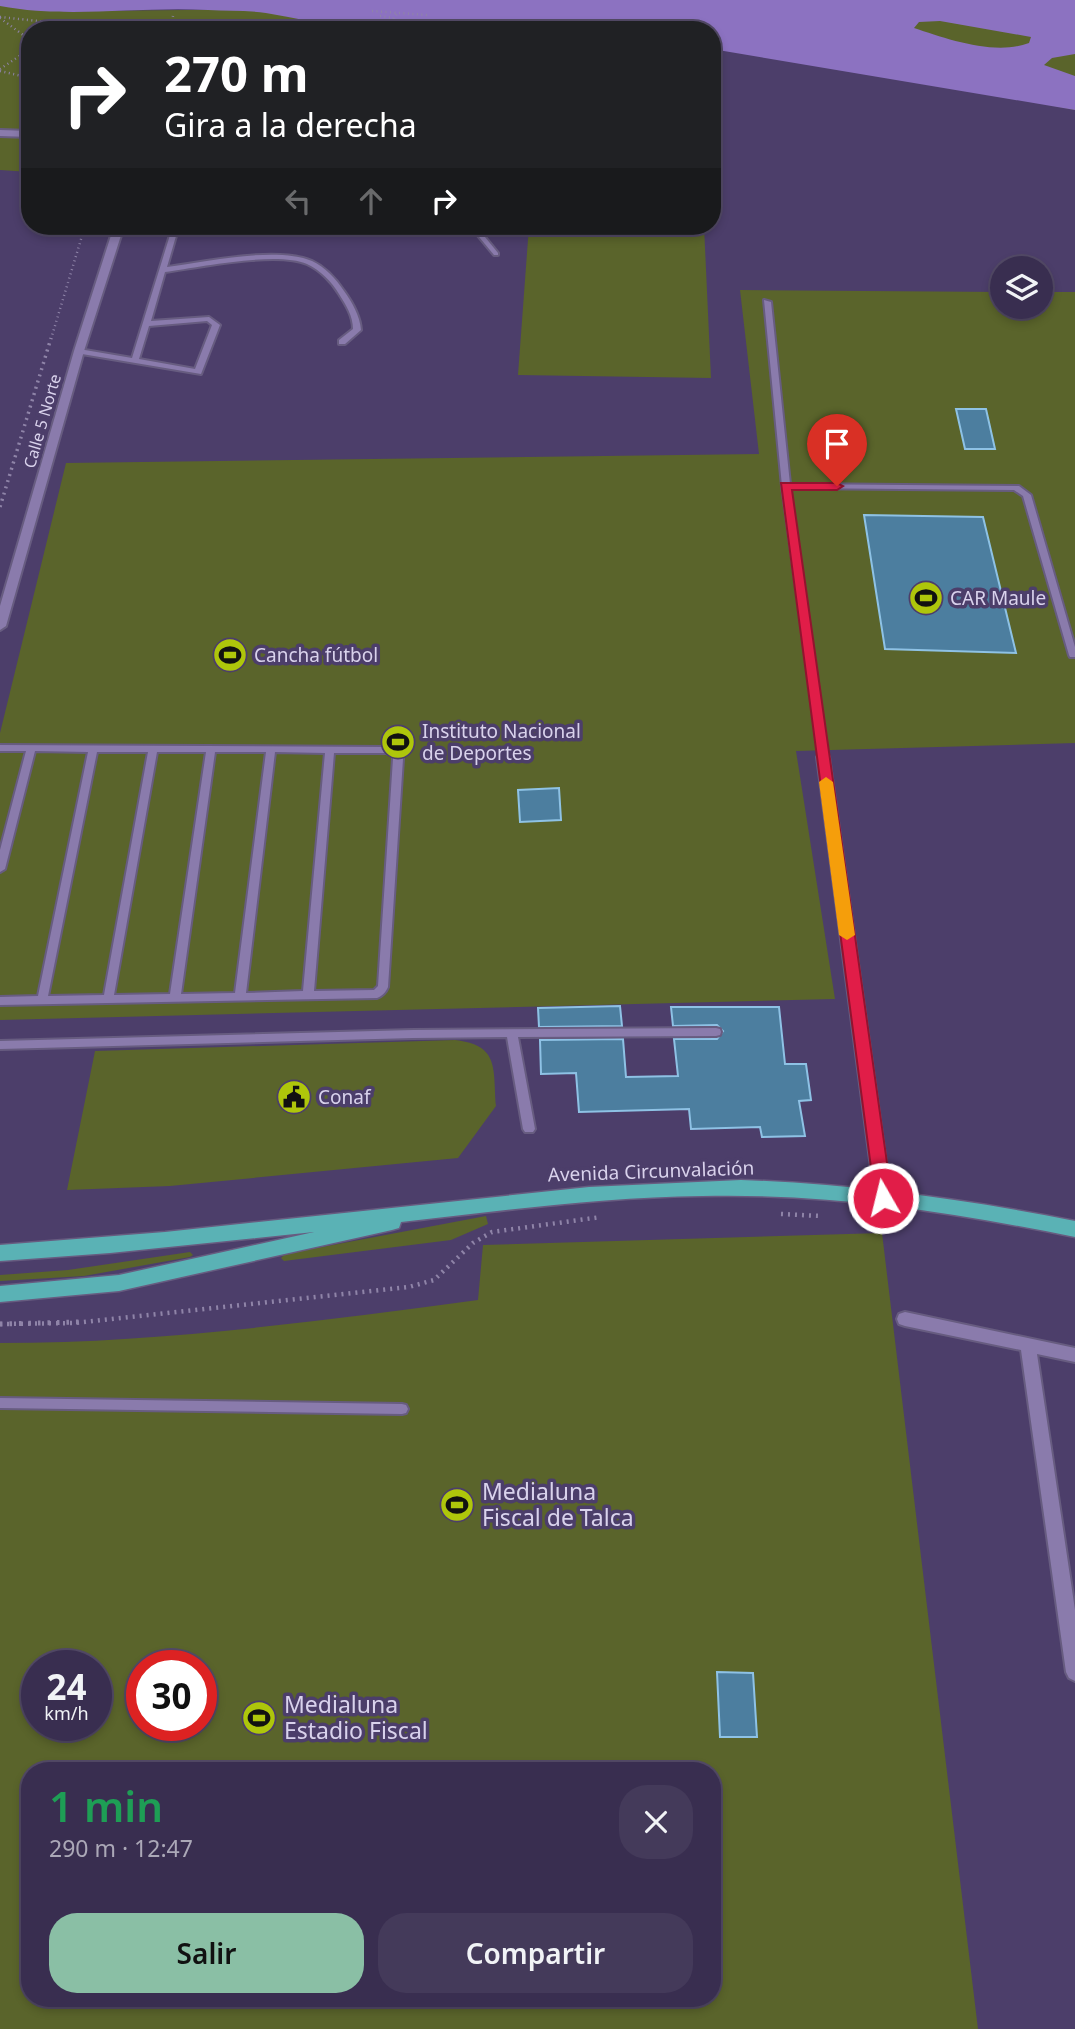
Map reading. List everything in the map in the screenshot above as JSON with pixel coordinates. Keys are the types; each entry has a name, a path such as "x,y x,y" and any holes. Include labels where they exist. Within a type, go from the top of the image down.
{"main road":[{"name":"Avenida Circunvalación","path":"0,1253 172,1241 594,1193 665,1189 741,1188 883,1198 1008,1215 1075,1229"},
{"name":"Avenida Circunvalación","path":"0,1294 119,1283 436,1210"}],"street":[{"path":"0,133 21,134"},
{"name":"Calle 5 Norte","path":"0,626 79,351 116,235"},
{"path":"823,757 883,1198"},
{"path":"905,1319 1075,1355"},
{"path":"1027,1346 1075,1672"}],"lane":[{"path":"135,361 173,235"},
{"path":"480,235 496,254"},
{"path":"163,270 272,258 311,263 342,292 356,318 357,330 342,342"},
{"path":"767,302 786,486 823,757"},
{"path":"79,351 198,372 216,325 209,319 146,324"},
{"path":"786,486 1016,488 1023,491 1027,495 1073,655"},
{"path":"0,748 387,750 397,754 398,759 383,988 370,995 0,1001"},
{"path":"0,869 31,748"},
{"path":"42,1001 93,748"},
{"path":"107,1000 153,749"},
{"path":"175,998 211,749"},
{"path":"240,997 271,749"},
{"path":"308,996 330,750"},
{"path":"0,1045 716,1032"},
{"path":"512,1034 529,1129"},
{"path":"0,1403 401,1409"}],"path":[{"path":"372,11 427,15"},
{"path":"392,21 398,12"},
{"path":"172,21 173,16"},
{"path":"380,16 394,18"},
{"path":"0,17 43,21"},
{"path":"0,17 21,33"},
{"path":"0,70 21,55"},
{"path":"0,70 21,76"},
{"path":"0,507 82,235"},
{"path":"779,1214 831,1217"},
{"path":"0,1324 75,1323 409,1287 434,1280 472,1243 492,1233 614,1216"}],"green space":[{"path":"1075,0 1075,110 916,79 721,32 721,21 21,21 21,171 0,170 0,1 94,11"},
{"path":"528,235 704,235 711,378 518,375"},
{"name":"Instituto Nacional de Deportes","path":"740,290 990,292 990,319 1053,319 1053,292 1075,292 1075,743 796,751 835,999 0,1020 0,733 66,463 759,454"},
{"path":"455,1040 480,1047 487,1053 494,1070 496,1106 458,1158 170,1186 67,1190 95,1051"},
{"path":"486,1216 488,1224 451,1240 284,1261 281,1258 285,1254"},
{"name":"Medialuna Fiscal de Talca","path":"882,1233 978,2029 0,2029 0,1343 180,1335 478,1300 483,1245"},
{"path":"190,1252 193,1255 190,1257 84,1276 0,1281 0,1275 68,1270"}],"shaded area":[{"path":"0,0 1075,0 1075,54 1052,58 1044,65 1075,76 1075,110 721,51 721,21 311,21 252,11 26,10 0,6","holes":["940,21 1031,37 1029,43 1016,47 986,47 914,28 919,22"]}],"building":[{"path":"956,409 986,409 995,449 965,449"},
{"path":"864,515 983,517 1016,653 885,649"},
{"path":"559,788 561,820 520,822 518,790"},
{"path":"620,1006 622,1026 539,1027 538,1008"},
{"path":"671,1007 779,1007 785,1064 806,1064 811,1100 799,1101 805,1136 762,1137 760,1127 691,1129 689,1109 579,1112 576,1073 541,1074 540,1040 623,1039 626,1077 678,1076 674,1039 717,1039 723,1031 717,1025 673,1026"},
{"path":"717,1672 753,1673 757,1737 720,1737"}],"slow traffic":[{"path":"826,782 847,935"}],"place":[{"name":"CAR Maule","path":"926,598"},
{"name":"Cancha fútbol","path":"230,655"},
{"name":"Instituto Nacional de Deportes","path":"398,742"},
{"name":"Conaf","path":"294,1097"},
{"name":"Medialuna Fiscal de Talca","path":"457,1505"},
{"name":"Medialuna Estadio Fiscal","path":"259,1718"}],"route":[{"path":"837,486 786,486 883,1198"}]}
